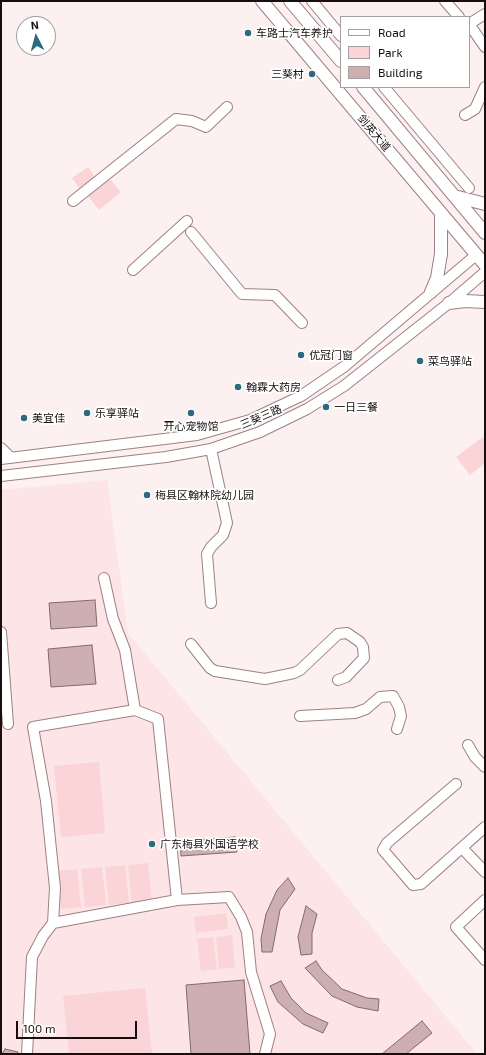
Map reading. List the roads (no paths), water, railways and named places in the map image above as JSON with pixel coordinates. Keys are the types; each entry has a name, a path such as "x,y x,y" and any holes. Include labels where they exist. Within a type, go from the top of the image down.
{"main road":[{"name":"剑英大道","path":"262,1 441,213 481,252 485,265"},
{"path":"290,1 340,60"},
{"name":"剑英大道","path":"364,88 485,233"},
{"path":"454,196 485,204"},
{"path":"431,292 437,278 441,254 441,213"},
{"path":"449,303 465,301 485,302"}],"street":[{"path":"312,1 340,35"},
{"path":"445,1 458,16"},
{"path":"470,23 485,14"},
{"path":"470,25 485,47"},
{"path":"465,115 475,109 485,87"},
{"path":"385,88 469,188"},
{"path":"73,201 176,119 192,121 206,127 227,107"},
{"path":"133,270 187,221"},
{"path":"191,232 242,294 274,295 302,323"},
{"name":"三葵三路","path":"6,459 197,435 250,420 300,396 345,366 431,292 481,252"},
{"name":"三葵三路","path":"1,476 166,457 211,449 260,432 306,409 344,386 449,303 485,272"},
{"path":"1,448 6,459"},
{"path":"211,449 227,523 223,535 211,547 207,554 211,603"},
{"path":"104,578 113,619 125,650 135,710"},
{"path":"1,632 8,724"},
{"path":"191,644 210,668 215,671 265,679 294,673 300,670 338,634 348,633 360,642 363,647 364,658 346,677 338,680"},
{"path":"300,716 355,713 366,709 380,697 393,696 399,706 401,716 397,729"},
{"path":"27,1054 32,957 43,936 53,923 55,888 46,801 33,727 135,710 158,719 177,900"},
{"path":"468,745 475,757 485,767"},
{"path":"456,784 388,843 383,850 413,885 421,884 485,827"},
{"path":"462,848 485,872"},
{"path":"53,923 177,900 229,897 241,917 247,932 251,972 270,1034 265,1054"},
{"path":"485,900 456,927 485,960"}],"place":[{"name":"车路士汽车养护","path":"248,33"},
{"name":"三葵村","path":"312,74"},
{"name":"优冠门窗","path":"301,355"},
{"name":"菜鸟驿站","path":"420,361"},
{"name":"翰霖大药房","path":"238,387"},
{"name":"一日三餐","path":"326,407"},
{"name":"乐享驿站","path":"87,413"},
{"name":"开心宠物馆","path":"191,413"},
{"name":"美宜佳","path":"24,418"},
{"name":"梅县区翰林院幼儿园","path":"147,495"},
{"name":"广东梅县外国语学校","path":"152,844"}]}
